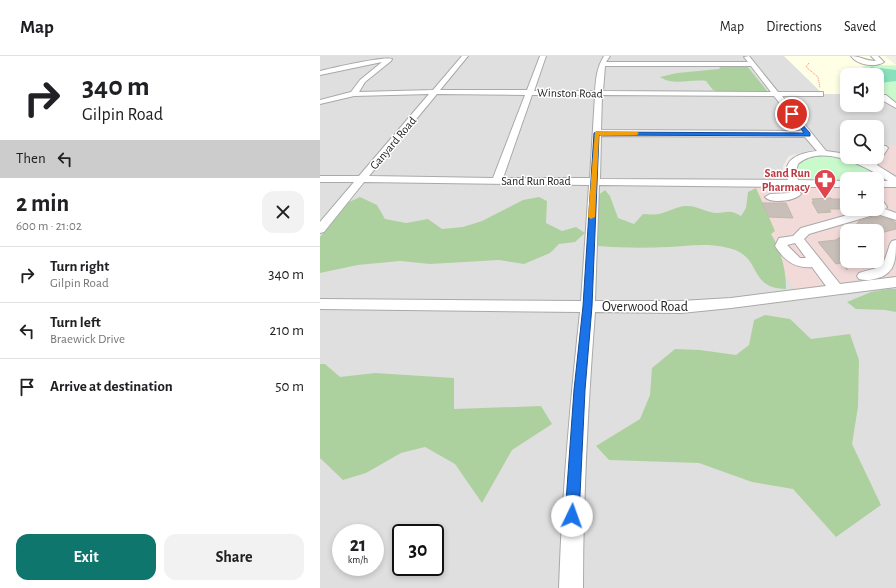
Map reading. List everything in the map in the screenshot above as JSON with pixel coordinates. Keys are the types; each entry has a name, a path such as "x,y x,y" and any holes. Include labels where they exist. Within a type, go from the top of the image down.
{"street":[{"name":"Ganyard Road","path":"320,229 465,56"},
{"path":"497,181 543,56"},
{"path":"570,588 572,516 584,336 588,306 593,181 600,72 602,64 607,56"},
{"path":"746,56 822,153"},
{"path":"855,58 869,63 881,62 874,56"},
{"path":"320,73 391,58"},
{"path":"354,94 362,81 391,58"},
{"path":"602,64 752,64"},
{"name":"Winston Road","path":"320,102 354,94 379,92 820,94"},
{"path":"884,98 896,106"},
{"path":"596,133 808,134"},
{"path":"770,197 790,197 793,187 791,169 796,161 804,156 822,153 840,156"},
{"path":"868,164 896,183"},
{"name":"Sand Run Road","path":"320,180 593,181 793,187 840,184"},
{"path":"884,184 896,183"},
{"path":"793,187 840,193"},
{"path":"884,210 896,218"},
{"path":"815,262 801,264 794,262 780,246 783,241 798,239 799,236 805,231 847,216"},
{"path":"798,239 832,284 881,274 888,268 896,244"},
{"name":"Overwood Road","path":"320,304 588,306 629,308 707,306 832,284 896,282"}],"path":[{"path":"809,63 806,67 818,77 820,94"}],"shaded area":[{"path":"320,56 784,56 823,94 840,94 840,112 884,112 884,97 896,106 896,145 884,145 884,120 840,120 840,156 813,150 789,156 783,166 784,181 320,177"},
{"path":"784,56 885,56 896,65 864,65 862,66 863,68 840,68 840,94 823,94"},
{"path":"884,145 896,145 896,182 884,175 884,172 878,172 864,164 884,164"},
{"path":"320,179 749,186 764,228 840,259 840,268 862,268 896,282 896,588 320,588"},
{"path":"749,186 840,187 840,216 884,216 884,188 896,188 896,279 796,291 755,232 764,228"}],"green space":[{"path":"722,65 747,66 768,92 720,92 713,90 706,81 677,82 665,80 660,77 677,73 719,69"},
{"path":"866,65 896,66 896,103 884,92 884,68 864,67"},
{"path":"884,69 896,70 896,81 884,82"},
{"path":"827,155 840,158 840,164 859,164 875,172 840,172 840,180 797,181 795,171 798,163 807,158"},
{"path":"756,188 775,231 771,234 778,247 782,260 786,289 775,288 767,285 758,275 747,258 739,252 726,247 703,245 642,248 598,246 596,207 597,196 605,190 610,196 618,218 634,224 643,214 659,214 685,206 714,213 732,212 741,216 746,208 748,192"},
{"path":"360,197 377,205 385,219 406,223 428,219 442,229 463,227 482,221 523,200 539,197 547,201 546,223 562,231 576,227 585,233 575,242 559,244 550,253 524,264 499,260 430,264 400,261 358,265 320,273 320,237 349,202"},
{"path":"896,289 896,312 856,309 847,302 871,292"},
{"path":"765,315 790,319 811,339 850,334 859,360 858,407 852,444 881,505 836,537 793,489 752,482 699,463 609,460 596,446 640,419 650,395 652,368 675,349 700,350 736,355 749,345 754,320"},
{"path":"320,364 325,364 340,377 375,373 454,378 454,409 541,406 552,424 512,450 482,503 455,464 425,447 401,453 366,473 343,480 320,458"}],"building":[{"path":"812,199 840,199 840,209 829,209 831,212 818,213"},
{"path":"762,203 786,203 793,218 769,217"},
{"path":"876,216 892,220 896,223 896,229 884,232 884,224 857,224 859,221"},
{"path":"840,237 840,263 836,264 818,242 836,240"}],"slow traffic":[{"path":"591,217 596,133 637,133"}],"place":[{"name":"Sand Run Pharmacy","path":"825,200"}],"route":[{"path":"572,516 584,336 588,306 596,133 808,134 792,114"}]}
